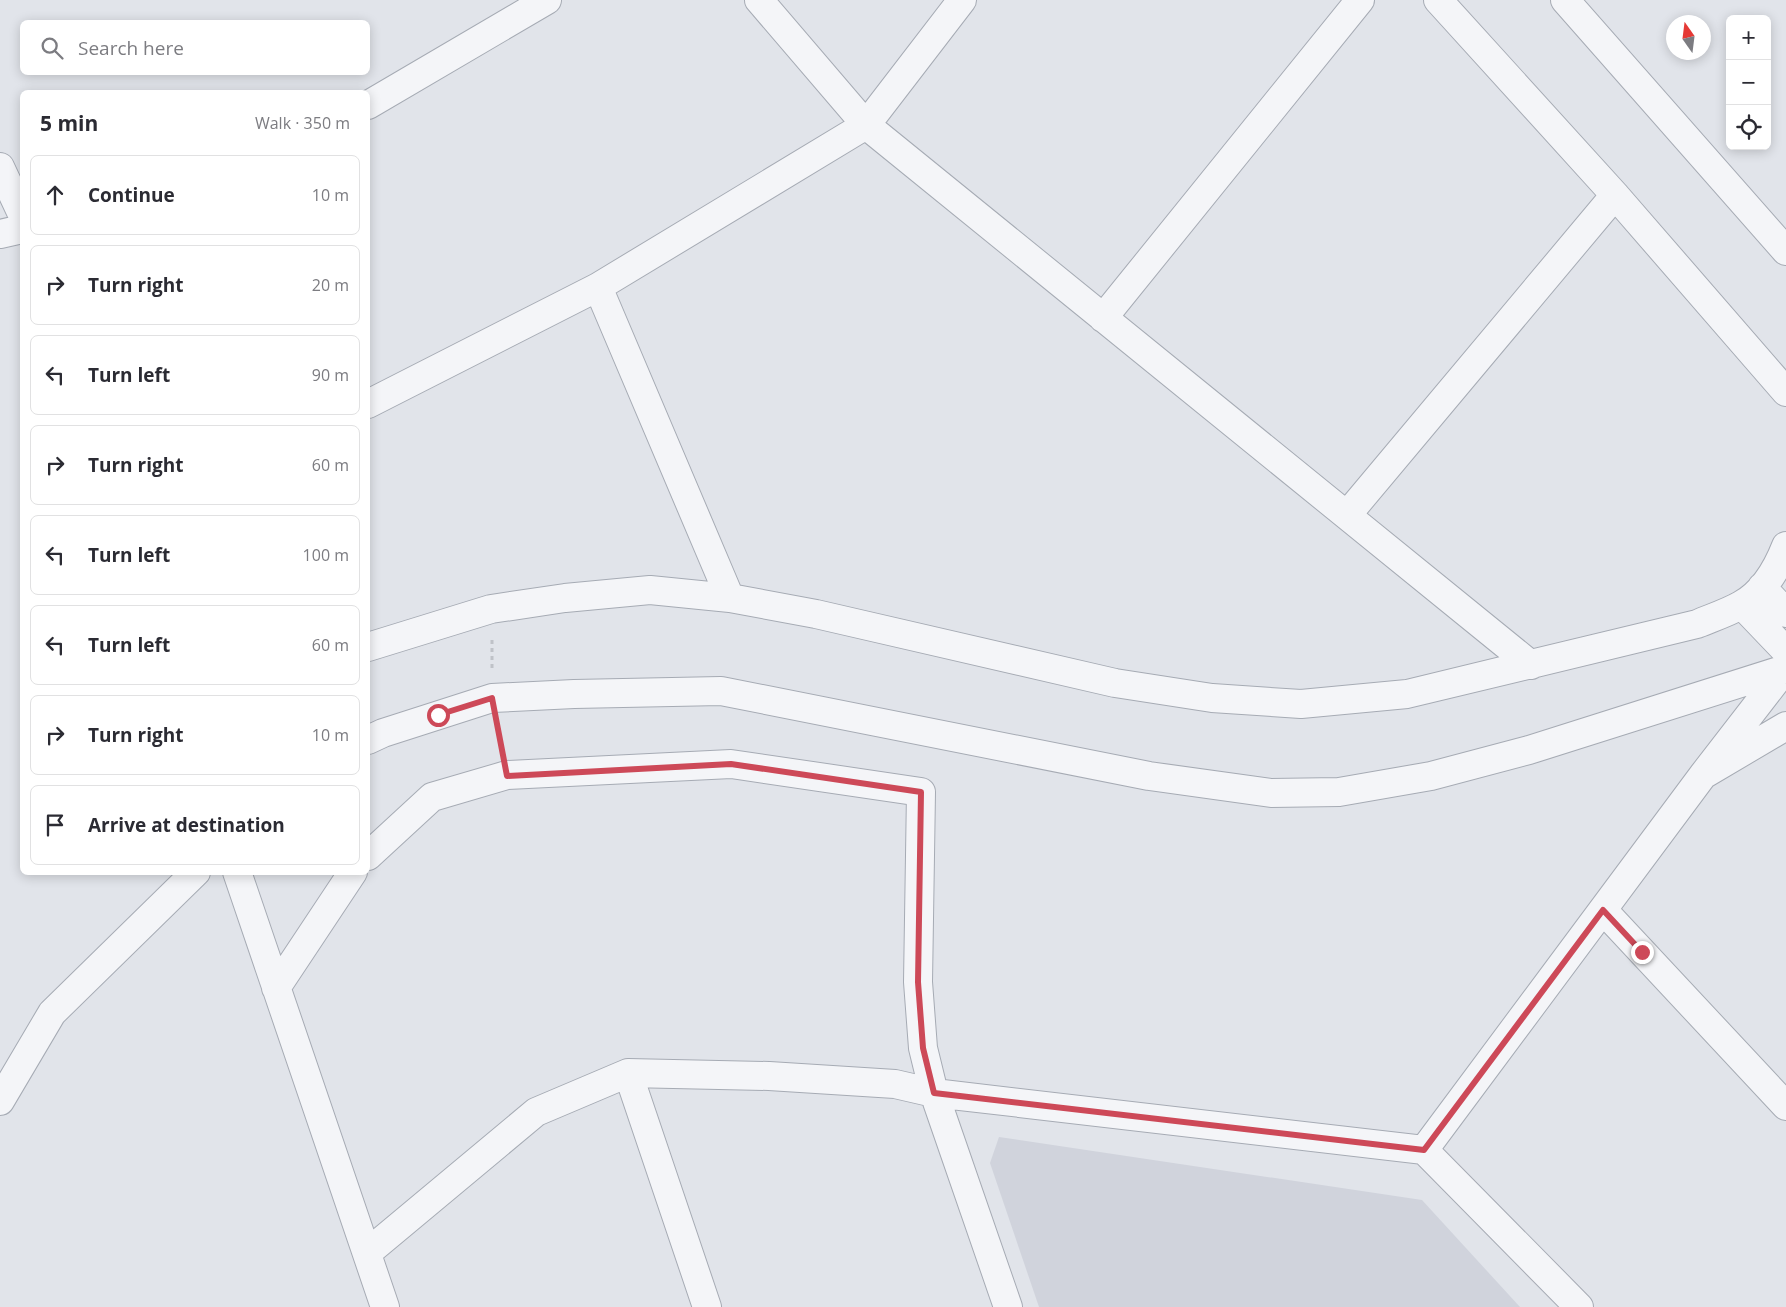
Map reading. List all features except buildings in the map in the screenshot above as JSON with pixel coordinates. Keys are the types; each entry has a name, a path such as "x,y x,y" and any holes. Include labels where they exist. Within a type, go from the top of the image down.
{"street":[{"path":"370,104 547,0"},
{"path":"759,0 866,125 1531,665"},
{"path":"370,403 598,287 866,125 962,0"},
{"path":"1103,318 1360,0"},
{"path":"1438,0 1615,195 1786,392"},
{"path":"1565,0 1786,251"},
{"path":"0,167 20,210"},
{"path":"1346,515 1615,195"},
{"path":"0,234 20,229"},
{"path":"598,287 730,598"},
{"path":"370,646 491,608 565,598 650,590 730,598 816,614 1115,683 1212,698 1301,704 1407,694 1697,624 1742,605 1762,587 1778,566 1786,546"},
{"path":"1762,587 1786,613"},
{"path":"1742,605 1786,667"},
{"path":"370,739 383,733 492,698 720,691 1149,776 1271,793 1339,792 1431,776 1529,750 1786,667"},
{"path":"1424,1150 1703,774 1786,667"},
{"path":"1703,774 1786,726"},
{"path":"370,854 432,797 507,776 731,764 921,792 918,982 923,1048 934,1093 1008,1307"},
{"path":"0,1101 52,1013 193,875"},
{"path":"238,875 385,1307"},
{"path":"276,988 352,875"},
{"path":"1603,910 1786,1106"},
{"path":"628,1073 707,1307"},
{"path":"367,1253 536,1112 628,1073 788,1077 895,1084 934,1093 1424,1150 1579,1307"}],"path":[{"path":"491,608 492,698 507,776"}],"shaded area":[{"path":"999,1137 1422,1200 1520,1307 1039,1307 990,1163"}],"route":[{"path":"438,715 492,698 507,776 731,764 921,792 918,982 923,1048 934,1093 1424,1150 1603,910 1642,952"}]}
